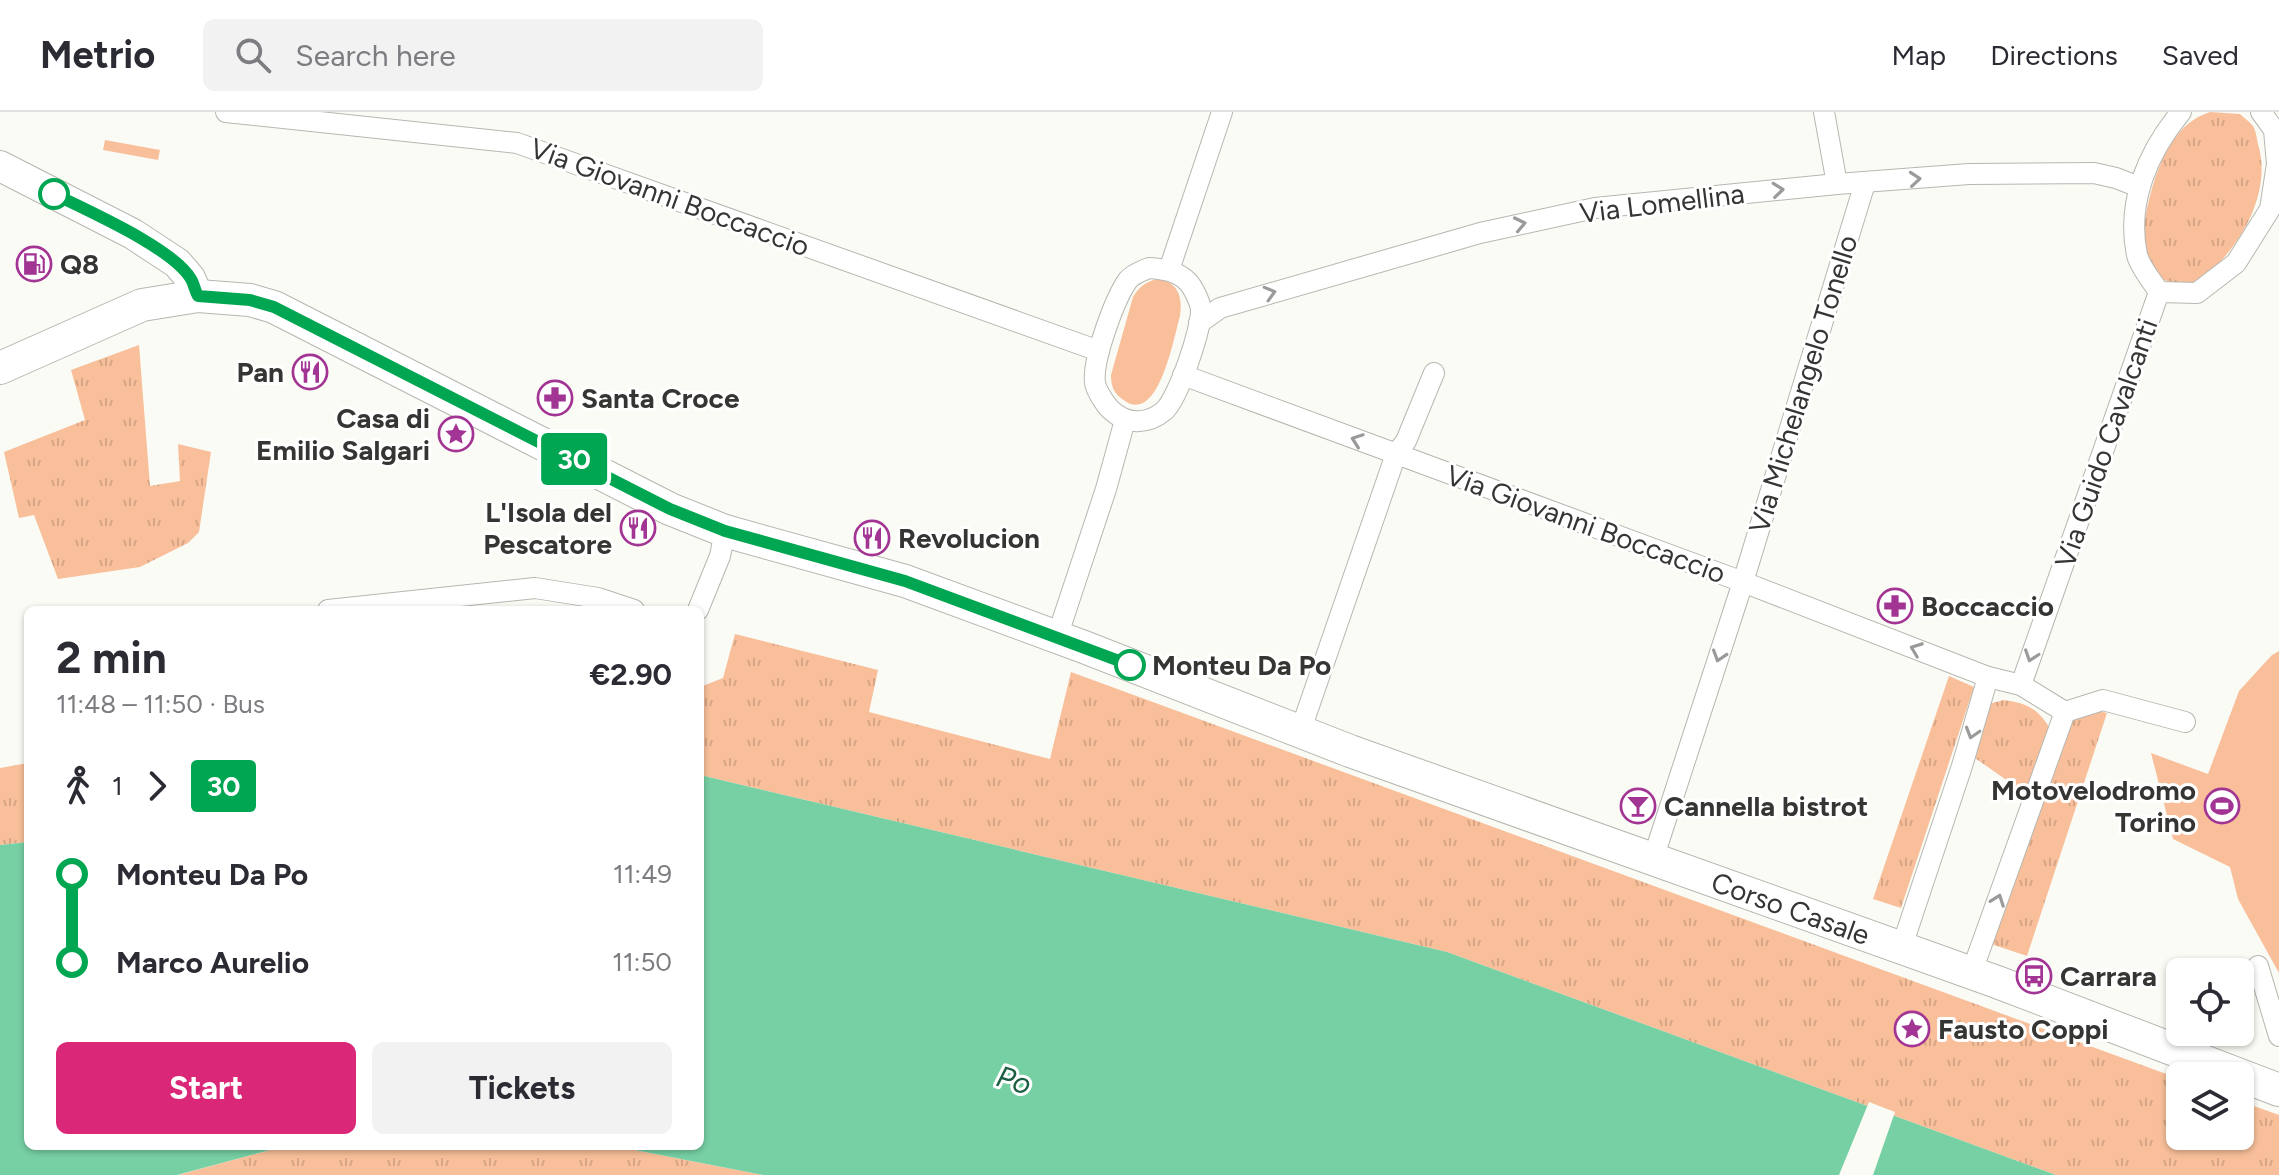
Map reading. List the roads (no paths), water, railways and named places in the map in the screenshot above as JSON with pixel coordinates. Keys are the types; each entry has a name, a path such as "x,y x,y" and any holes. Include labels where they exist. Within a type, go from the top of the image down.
{"main road":[{"path":"0,166 133,234 177,263 190,278 198,296"},
{"name":"Corso Casale","path":"0,367 142,305 198,296 250,300 274,307 670,509 725,531 905,581 1300,732 1971,974 2279,1090"}],"street":[{"name":"Via Giovanni Boccaccio","path":"226,112 517,143 1099,351"},
{"path":"1169,270 1222,112"},
{"path":"1824,112 1837,184"},
{"path":"2181,112 2143,173 2134,209 2137,257 2159,292 2197,293 2236,263 2275,211 2277,164 2274,130 2261,112"},
{"name":"Via Lomellina","path":"1199,323 1220,308 1494,230 1595,208 1969,174 2094,173 2139,187"},
{"name":"Via Michelangelo Tonello","path":"1653,859 1743,582 1865,183"},
{"path":"1149,268 1169,270 1190,283 1201,307 1197,336 1166,409 1146,422 1125,420 1108,408 1095,384 1099,351 1116,303 1130,277 1149,268"},
{"name":"Via Guido Cavalcanti","path":"2021,685 2159,292"},
{"path":"1300,732 1396,454 1406,441 1434,373"},
{"name":"Via Giovanni Boccaccio","path":"1183,375 1743,582 1988,677 2021,685 2065,712"},
{"path":"1057,637 1106,489 1125,420"},
{"path":"700,606 720,556 725,531"},
{"path":"366,606 535,588 598,598 622,606"},
{"path":"1901,949 1988,677"},
{"path":"1971,974 2065,712 2103,700 2185,722"},
{"path":"2258,966 2279,1036"}],"water":[{"name":"Po","path":"704,776 1447,952 2056,1175 763,1175 635,1150 704,1150"},
{"path":"24,842 24,1150 270,1150 177,1175 0,1175 0,845"}],"place":[{"name":"Q8","path":"34,264"},
{"name":"Pan","path":"310,372"},
{"name":"Santa Croce","path":"555,398"},
{"name":"Casa di Emilio Salgari","path":"456,434"},
{"name":"L'Isola del Pescatore","path":"638,528"},
{"name":"Revolucion","path":"872,538"},
{"name":"Boccaccio","path":"1895,606"},
{"name":"Monteu Da Po","path":"1130,665"},
{"name":"Cannella bistrot","path":"1638,806"},
{"name":"Motovelodromo Torino","path":"2222,806"},
{"name":"Carrara","path":"2034,976"},
{"name":"Fausto Coppi","path":"1912,1029"}]}
